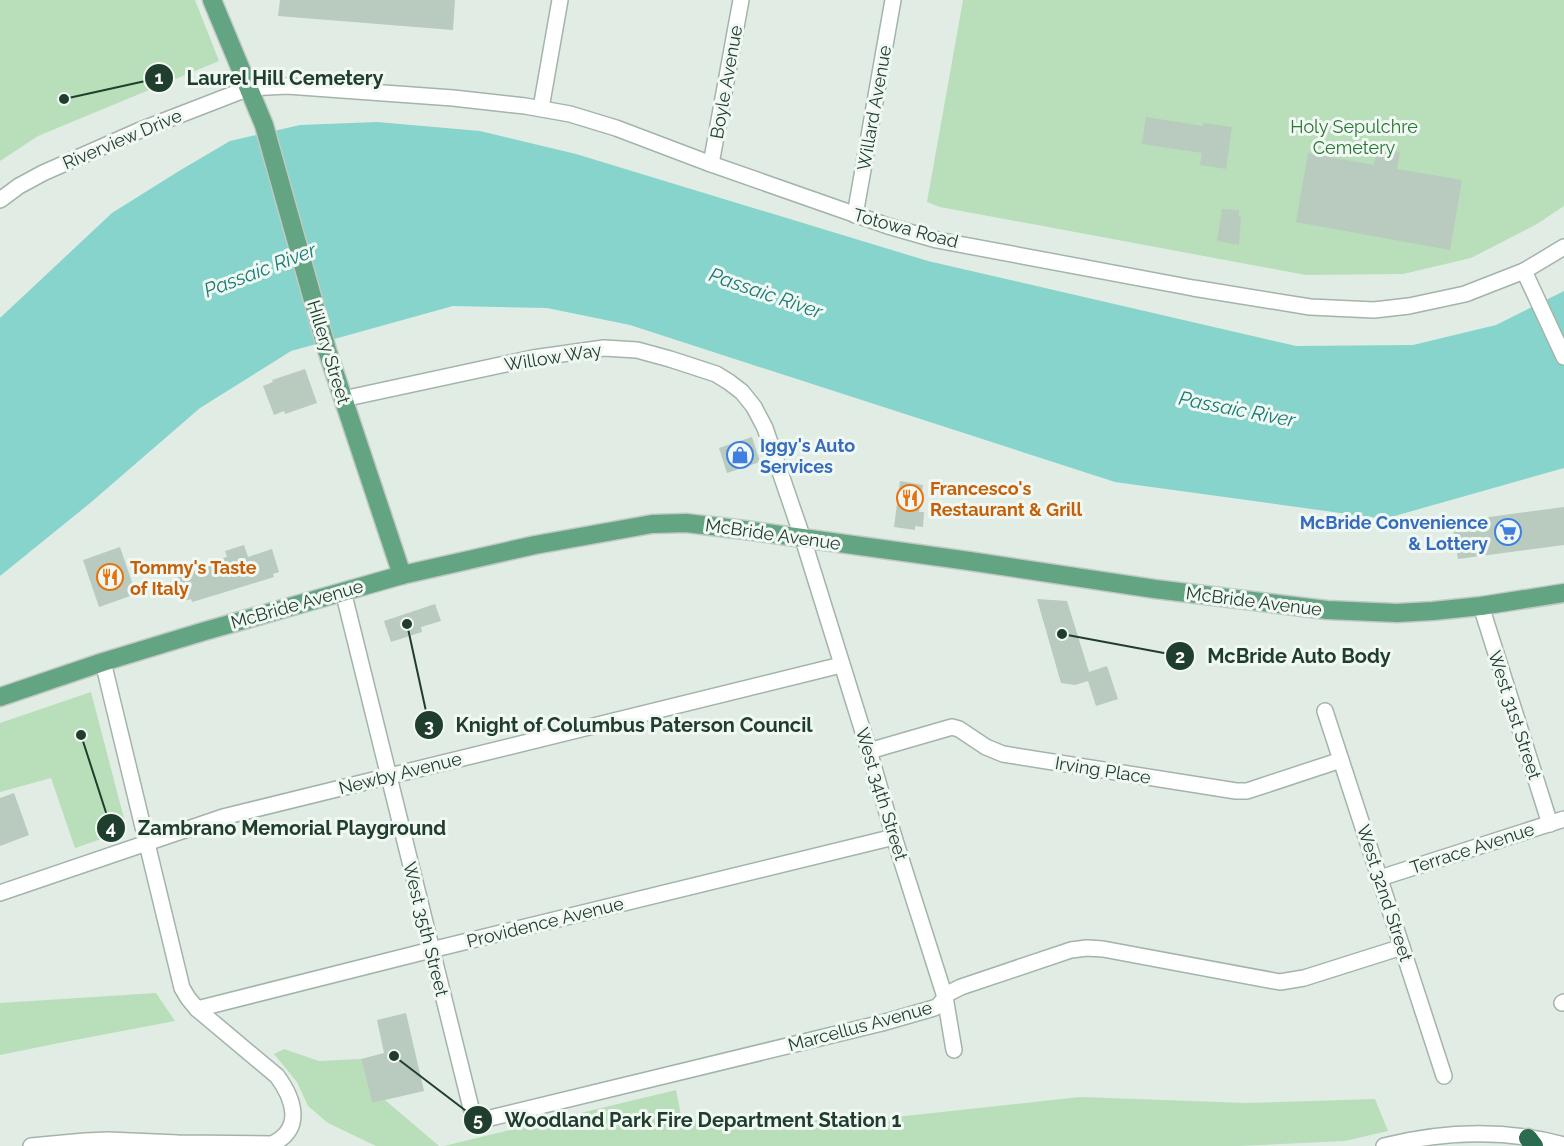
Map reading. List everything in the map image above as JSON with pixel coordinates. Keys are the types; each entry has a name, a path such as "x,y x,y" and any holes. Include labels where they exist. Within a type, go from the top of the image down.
{"main road":[{"path":"212,0 249,88"},
{"name":"Hillery Street","path":"249,88 262,119 327,350 402,575"},
{"name":"McBride Avenue","path":"0,697 204,631 402,575 535,545 652,524 686,523 746,530 1155,590 1328,610 1397,613 1433,611 1564,593"}],"street":[{"path":"541,108 560,0"},
{"name":"Boyle Avenue","path":"711,164 741,0"},
{"name":"Willard Avenue","path":"855,215 893,0"},
{"name":"Totowa Road","path":"249,88 287,86 453,98 541,108 616,128 855,215 938,240 1193,288 1310,307 1374,310 1409,306 1465,294 1524,271 1564,247"},
{"name":"Riverview Drive","path":"0,200 19,186 74,159 249,88"},
{"path":"1524,271 1564,357"},
{"name":"Willow Way","path":"343,399 533,358 604,348 638,350 670,359 716,374 742,393 754,407 765,428 803,539"},
{"name":"West 34th Street","path":"803,539 945,997 954,1050"},
{"name":"West 35th Street","path":"343,591 467,1093"},
{"name":"West 31st Street","path":"1481,606 1557,821"},
{"path":"31,1146 108,1140 272,1144 283,1139 294,1116 291,1101 277,1076 197,1009 188,998 179,979 103,662"},
{"name":"Newby Avenue","path":"0,893 223,817 841,664"},
{"name":"West 32nd Street","path":"1325,711 1444,1076"},
{"name":"Irving Place","path":"869,751 952,727 1003,754 1247,791 1341,760"},
{"name":"Terrace Avenue","path":"1380,878 1557,821"},
{"name":"Providence Avenue","path":"197,1009 894,837"},
{"name":"Marcellus Avenue","path":"467,1093 474,1115 483,1120 882,1023 934,1008 949,993 961,987 1071,950 1103,949 1280,982 1304,978 1402,947"},
{"path":"1384,1146 1428,1137 1478,1133 1564,1145"}],"green space":[{"path":"0,0 195,0 219,61 38,136 0,161"},
{"name":"Holy Sepulchre Cemetery","path":"963,0 1564,0 1564,206 1537,224 1471,258 1403,274 1306,275 940,207 927,202"},
{"path":"91,692 127,830 75,848 51,778 0,792 0,723"},
{"path":"156,993 175,1021 0,1055 0,1003"},
{"path":"284,1049 319,1061 361,1059 372,1103 385,1100 439,1146 376,1146 328,1123 308,1106 297,1082 274,1054"},
{"path":"676,1090 682,1120 868,1120 1080,1097 1247,1103 1375,1099 1388,1131 1345,1141 1239,1146 444,1146"}],"water":[{"name":"Passaic River","path":"377,122 480,131 576,154 928,261 1296,346 1413,345 1496,325 1564,291 1564,468 1384,519 1115,482 630,325 547,308 453,306 291,351 200,408 89,504 0,576 0,318 112,213 230,141 300,125"}],"building":[{"path":"280,0 455,0 453,30 278,16"},
{"path":"1146,117 1203,126 1203,123 1232,127 1226,169 1200,165 1202,153 1142,144"},
{"path":"1377,147 1400,152 1397,169 1462,180 1450,250 1296,222 1308,153 1374,165"},
{"path":"1222,209 1239,210 1241,217 1239,245 1217,241"},
{"path":"305,369 317,403 285,414 284,411 274,415 263,386 273,382 272,380"},
{"name":"Iggy's Auto Services","path":"752,437 760,462 727,473 719,448"},
{"name":"Francesco's Restaurant & Grill","path":"900,481 923,485 919,512 924,512 923,527 915,526 915,530 894,527"},
{"path":"1564,507 1564,545 1458,559 1452,522"},
{"path":"244,545 248,557 272,549 279,572 273,574 274,577 219,594 192,602 191,599 184,601 177,576 206,567 205,564 227,557 225,551"},
{"name":"Tommy's Taste of Italy","path":"120,547 136,594 99,607 83,560"},
{"path":"1037,599 1067,601 1089,672 1107,666 1118,699 1096,706 1088,681 1075,685 1061,683"},
{"path":"435,604 441,621 421,627 422,632 391,642 384,621"},
{"path":"14,793 29,835 0,846 0,798"},
{"path":"406,1013 424,1091 372,1103 361,1059 384,1053 377,1020"}],"place":[{"name":"Laurel Hill Cemetery","path":"64,99"},
{"name":"Iggy's Auto Services","path":"740,455"},
{"name":"Francesco's Restaurant & Grill","path":"910,498"},
{"name":"McBride Convenience & Lottery","path":"1508,532"},
{"name":"Tommy's Taste of Italy","path":"110,577"},
{"name":"Knight of Columbus Paterson Council","path":"407,624"},
{"name":"McBride Auto Body","path":"1062,634"},
{"name":"Zambrano Memorial Playground","path":"81,735"},
{"name":"Woodland Park Fire Department Station 1","path":"394,1056"}]}
